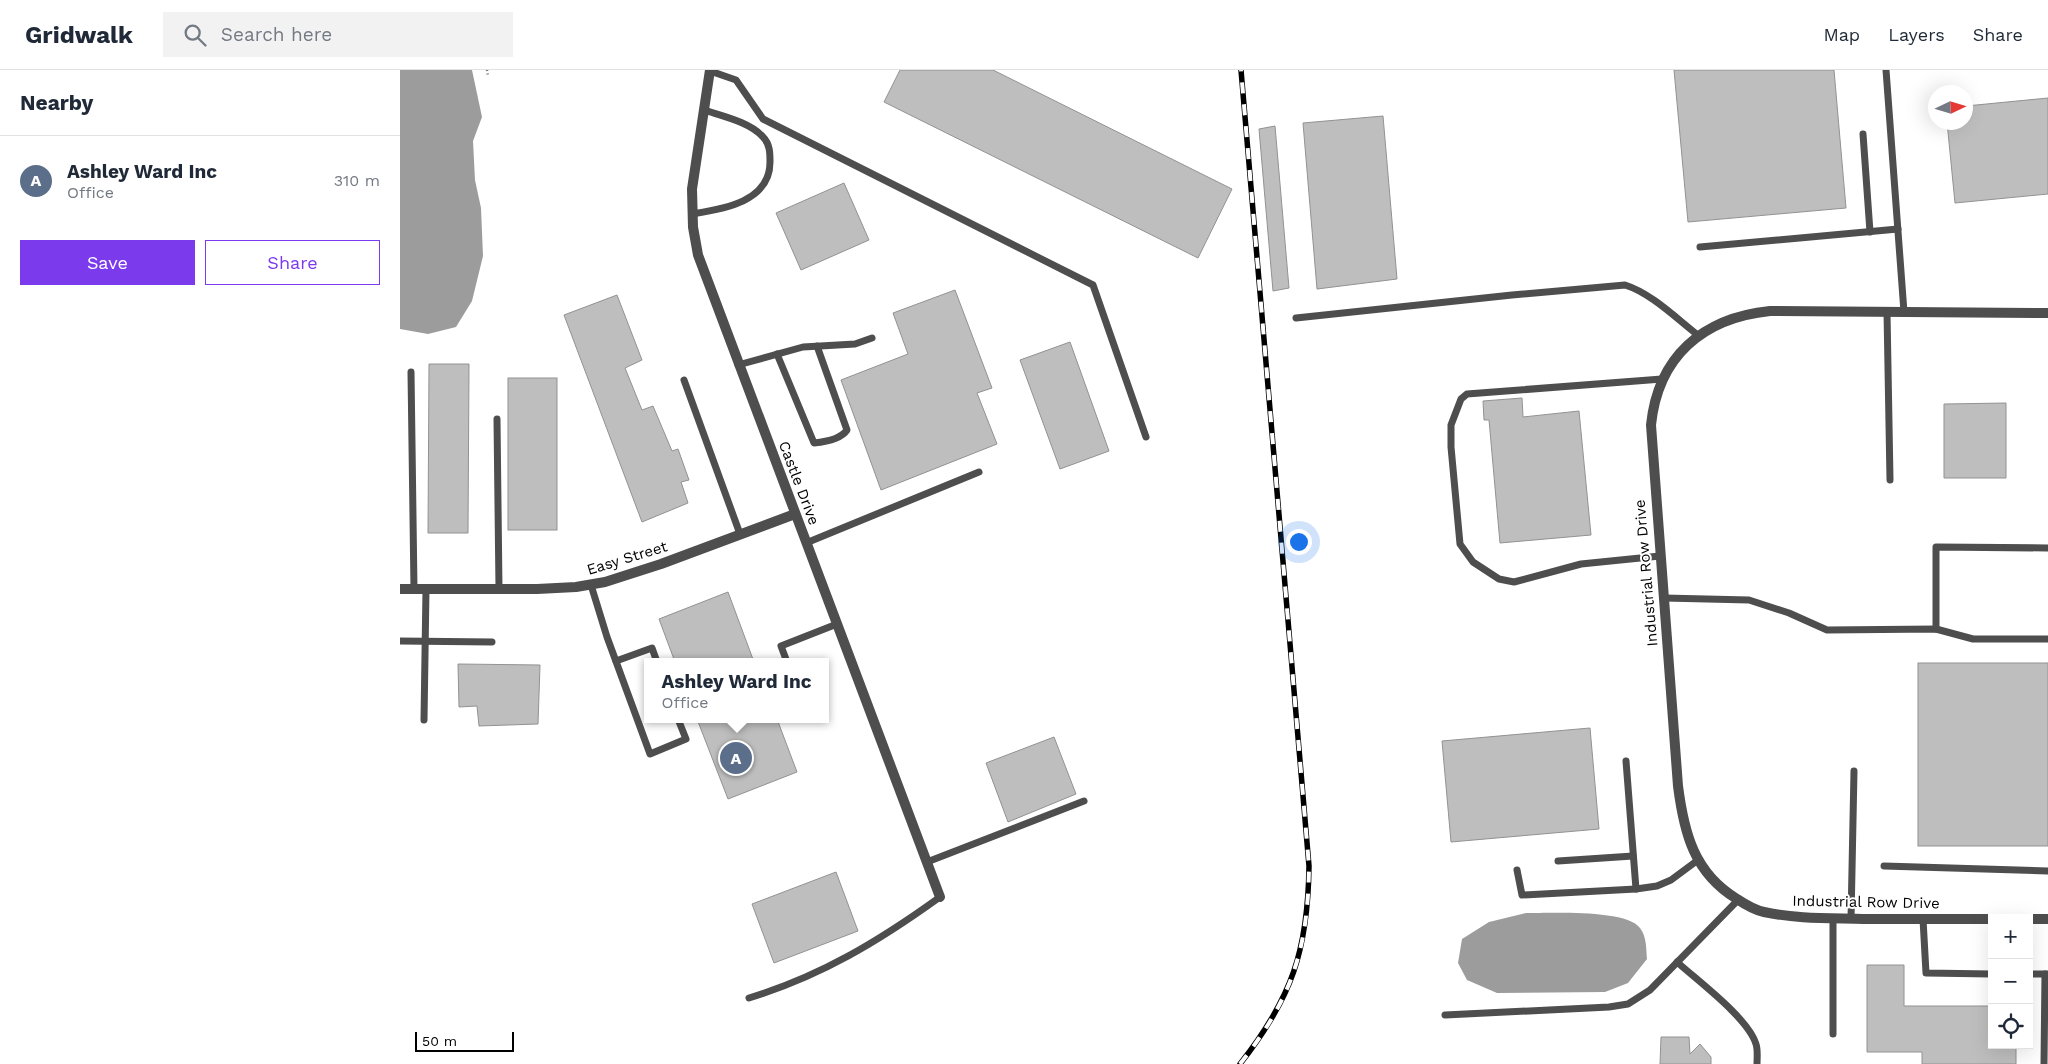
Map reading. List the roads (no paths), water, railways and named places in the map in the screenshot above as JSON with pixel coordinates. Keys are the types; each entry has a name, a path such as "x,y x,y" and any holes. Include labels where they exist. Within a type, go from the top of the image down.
{"street":[{"name":"Castle Drive","path":"710,70 692,189 692,214 698,255 940,897"},
{"name":"Industrial Row Drive","path":"1988,919 1851,919 1764,912 1738,900 1716,882 1698,860 1686,834 1682,815 1651,425 1653,406 1662,379 1672,363 1699,336 1732,318 1750,313 1770,311 2048,313"},
{"name":"Easy Street","path":"400,588 547,589 591,585 615,580 795,514"},
{"path":"2033,919 2048,919"}],"lane":[{"path":"710,70 736,80 763,119 1093,285 1146,437"},
{"path":"1886,70 1904,312"},
{"path":"692,214 739,203 754,195 764,186 770,173 768,144 762,136 745,125 704,110"},
{"path":"1863,134 1870,232"},
{"path":"1700,248 1898,229"},
{"path":"1296,318 1609,285 1635,288 1699,336"},
{"path":"1887,312 1890,480"},
{"path":"738,365 803,347 855,344 872,338"},
{"path":"778,354 814,443 822,442 844,434 847,430 817,346"},
{"path":"411,372 414,589"},
{"path":"1660,556 1580,564 1514,582 1498,579 1484,571 1473,562 1460,544 1451,425 1461,399 1467,394 1662,379"},
{"path":"684,380 740,534"},
{"path":"497,419 499,589"},
{"path":"806,542 979,472"},
{"path":"1936,629 1936,547 2048,548"},
{"path":"591,585 650,754 686,739 680,723"},
{"path":"424,720 426,589"},
{"path":"1664,598 1749,600 1789,613 1827,630 1936,629 1973,639 2048,639"},
{"path":"786,658 781,646 837,624"},
{"path":"400,641 492,642"},
{"path":"616,660 652,648 656,658"},
{"path":"1626,761 1636,889"},
{"path":"1851,919 1854,771"},
{"path":"927,862 1084,801"},
{"path":"1558,862 1633,856"},
{"path":"1517,870 1522,895 1636,889 1658,886 1672,880 1698,860"},
{"path":"1884,866 2048,871"},
{"path":"749,998 813,976 884,935 940,897"},
{"path":"1445,1015 1609,1007 1628,1004 1650,990 1738,900"},
{"path":"1833,918 1833,1034"},
{"path":"1923,919 1926,972 1988,974"},
{"path":"1677,962 1749,1030 1756,1045 1757,1064"},
{"path":"2033,974 2046,974 2044,1064"}],"railway":[{"path":"1240,1064 1273,1017 1294,972 1305,923 1309,866 1241,70"}],"place":[{"name":"Ashley Ward Inc","path":"736,758"}]}
